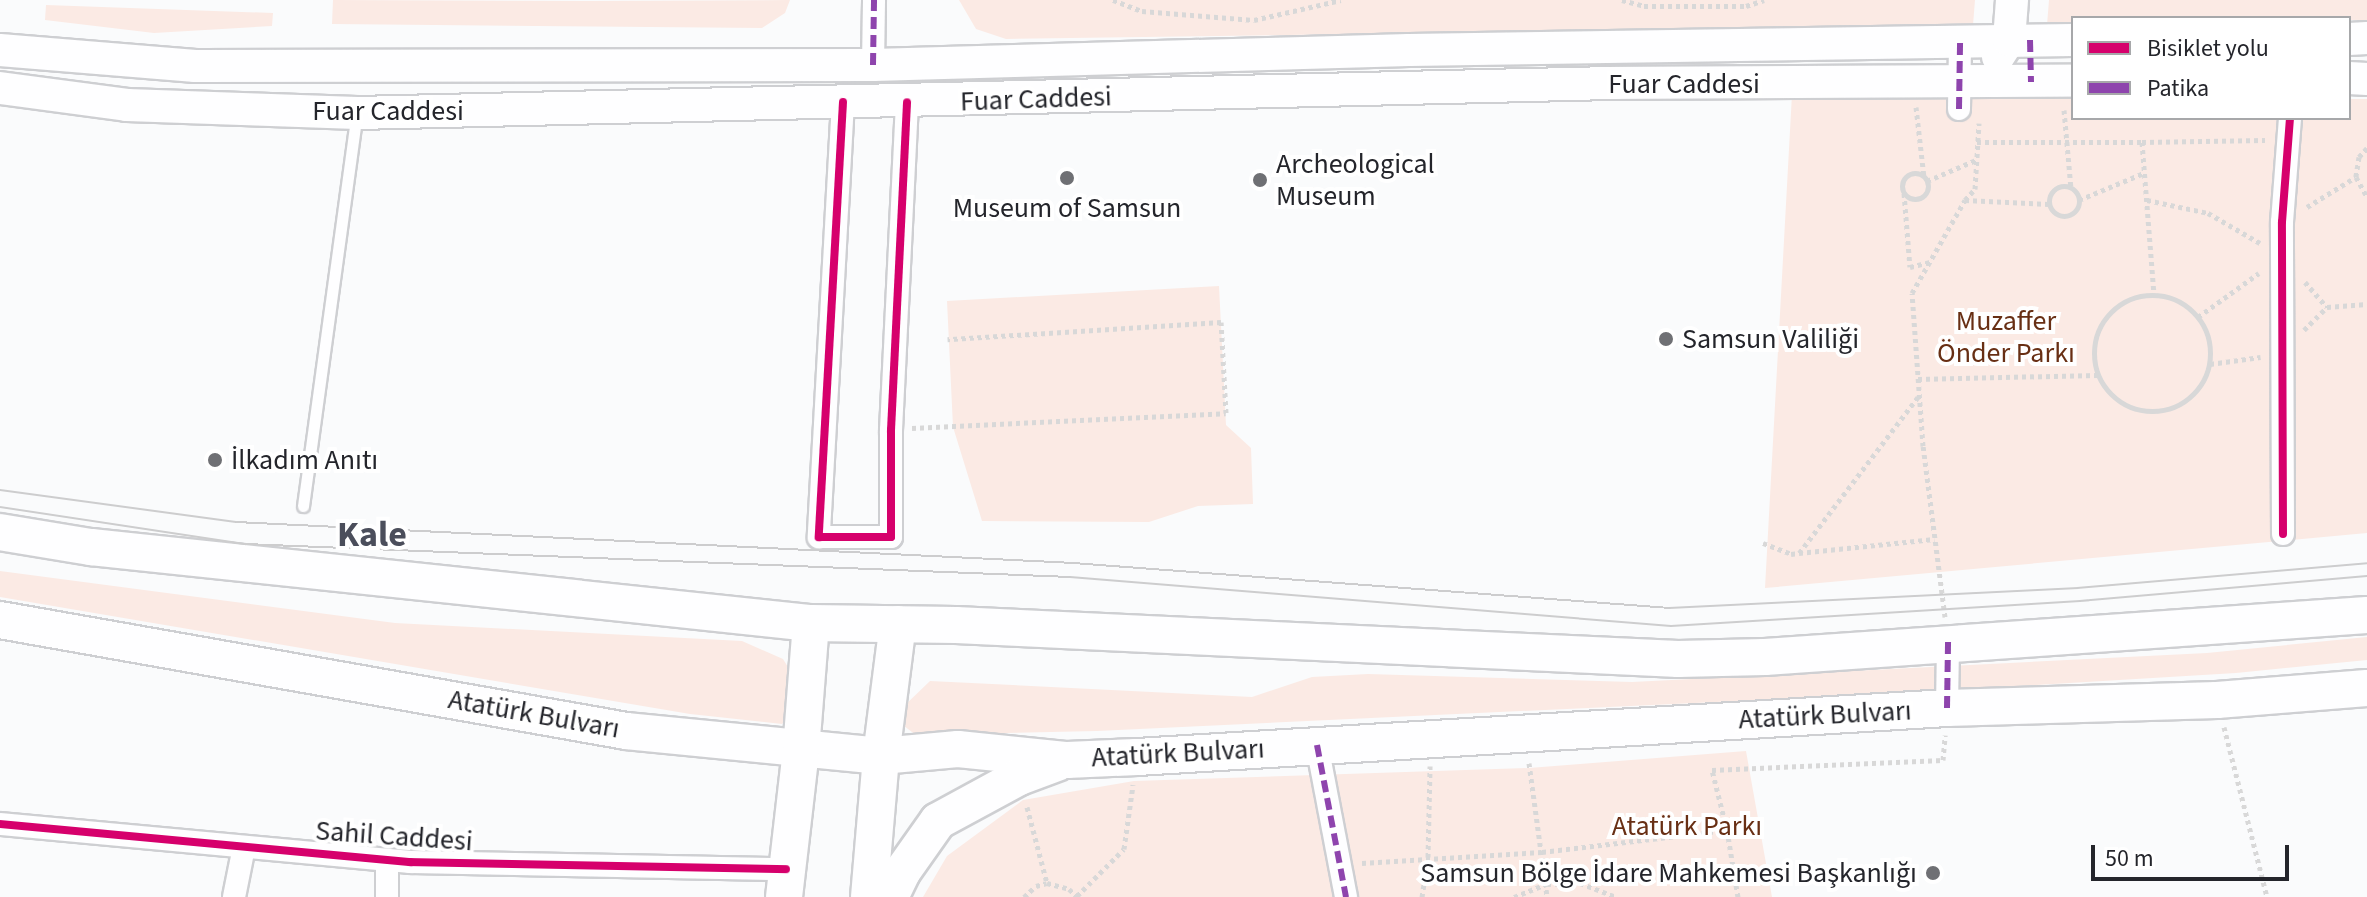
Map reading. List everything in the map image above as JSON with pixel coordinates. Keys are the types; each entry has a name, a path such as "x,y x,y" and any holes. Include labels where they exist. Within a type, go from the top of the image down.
{"main road":[{"path":"1967,92 2020,40 2012,0"},
{"name":"Fuar Caddesi","path":"0,50 195,66 873,65 1409,50 2071,40"},
{"name":"Fuar Caddesi","path":"0,88 127,105 357,113 1616,83 1913,83 1967,92 2055,81"},
{"path":"0,532 91,547 811,623 898,624 1678,659 1765,657 2367,615"},
{"name":"Atatürk Bulvarı","path":"0,620 626,731 881,756 958,749 1067,760 1137,757 1947,708 2217,700 2367,688"},
{"path":"785,883 801,750 811,623"},
{"path":"869,897 881,756 898,624"},
{"path":"890,897 902,872 938,821 1019,777 1067,760"}],"street":[{"path":"873,65 874,0"},
{"path":"2020,40 2055,81"},
{"path":"1960,42 1967,92"},
{"path":"843,102 819,537 891,537 891,430 907,102"},
{"path":"2283,534 2282,222 2290,129"},
{"path":"1947,708 1948,642"},
{"path":"1317,745 1346,897"},
{"name":"Sahil Caddesi","path":"0,824 387,860 785,883"},
{"path":"234,897 244,847"},
{"path":"387,860 387,897"}],"lane":[{"path":"303,506 357,113"}],"path":[{"path":"1113,0 1142,11 1254,20 1341,0"},
{"path":"1622,0 1644,6 1746,6 1764,0"},
{"path":"1965,200 2049,204 2059,215 2069,216 2077,209 2079,200 2071,188 2055,81"},
{"path":"1904,193 1911,199 1927,191 1913,83"},
{"path":"1948,642 1919,396 1912,293 1965,200 1975,189 1977,142 1967,92"},
{"path":"1977,142 2142,142 2290,129"},
{"path":"2142,142 2154,294"},
{"path":"2367,148 2359,157 2356,177 2367,197"},
{"path":"1930,262 1910,267 1901,185 1909,174 1926,179 1976,160"},
{"path":"2079,200 2144,173"},
{"path":"2282,222 2356,177"},
{"path":"2049,204 2054,191 2062,187 2071,188"},
{"path":"2147,200 2208,213 2282,257"},
{"path":"2154,294 2174,298 2192,309 2204,324 2211,344 2210,364 2192,397 2158,411 2140,410 2122,403 2108,391 2098,375 2095,348 2103,322 2116,306 2134,297 2154,294"},
{"path":"891,430 1226,413 1221,322 948,339"},
{"path":"2210,364 2282,354"},
{"path":"1918,379 2098,375"},
{"path":"1799,553 1919,396"},
{"path":"1763,543 1791,554 1934,539"},
{"path":"2217,700 2267,897"},
{"path":"1525,733 1547,897"},
{"path":"1422,897 1428,857 1430,739"},
{"path":"1024,897 1036,886 1047,883 1069,889 1077,897 1124,849 1137,757"},
{"path":"1738,897 1727,830 1712,770 1943,760"},
{"path":"1019,777 1047,883"},
{"path":"1341,865 1542,852 1727,830"},
{"path":"1514,897 1547,884 1580,883 1616,897"}],"green space":[{"path":"333,0 790,0 785,13 762,28 332,24"},
{"path":"959,0 1975,0 1973,25 1006,39 976,29"},
{"path":"2049,0 2367,0 2367,20 2351,20 2351,16 2071,16 2071,25 2047,25"},
{"path":"46,5 273,13 272,26 154,33 45,20"},
{"name":"Muzaffer Önder Parkı","path":"1792,94 2071,96 2071,120 2351,120 2351,99 2367,99 2367,533 1765,588"},
{"path":"1219,286 1226,425 1251,448 1253,504 1198,506 1149,522 982,521 953,427 947,301"},
{"path":"0,571 395,623 742,641 783,659 794,677 794,708 782,724 690,714 0,597"},
{"path":"2367,637 2367,660 2236,673 1884,694 1097,731 916,735 900,723 902,708 930,681 1252,697 1312,677 1368,674 1632,682 2207,653"},
{"name":"Atatürk Parkı","path":"1746,751 1772,897 923,897 947,856 1023,800 1134,781 1529,768"}],"tram line":[{"path":"0,490 236,522 1073,563 1670,608 2078,588 2367,563"},
{"path":"0,507 245,544 1070,577 1671,626 2080,601 2367,576"}],"marked path":[{"path":"873,65 874,0"},
{"path":"2030,40 2031,82"},
{"path":"1959,109 1960,42"},
{"path":"1947,708 1948,642"},
{"path":"1317,745 1346,897"}],"cycle path":[{"path":"843,102 819,537 891,537 891,430 907,102"},
{"path":"2283,534 2282,222 2290,120"},
{"path":"0,824 410,862 786,869"}],"place":[{"name":"Museum of Samsun","path":"1067,178"},
{"name":"Archeological Museum","path":"1260,180"},
{"name":"Samsun Valiliği","path":"1666,339"},
{"name":"İlkadım Anıtı","path":"215,460"},
{"name":"Samsun Bölge İdare Mahkemesi Başkanlığı","path":"1933,873"}],"district":[{"name":"Kale","path":"372,535"}]}
